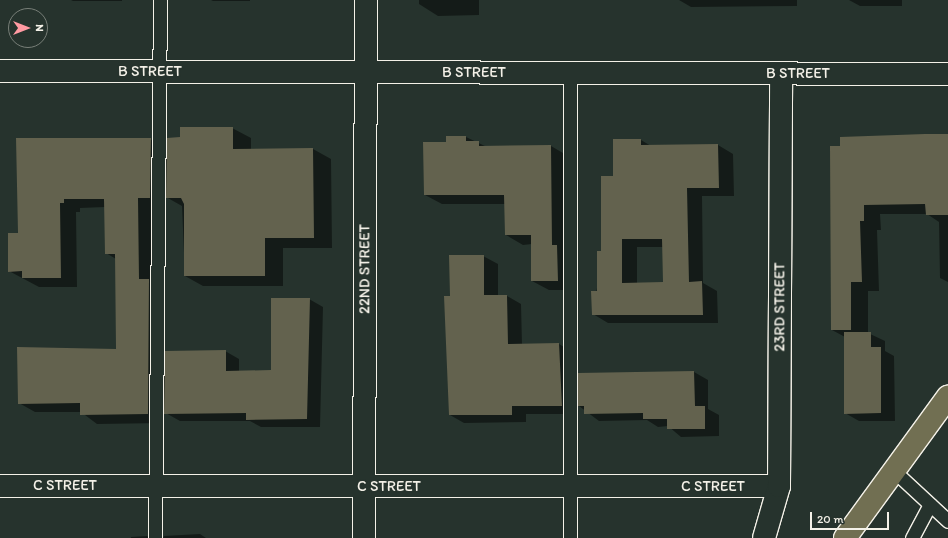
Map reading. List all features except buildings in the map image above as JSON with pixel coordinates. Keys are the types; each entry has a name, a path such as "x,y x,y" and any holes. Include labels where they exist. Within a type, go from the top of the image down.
{"main road":[{"path":"845,538 893,470 948,397"}],"street":[{"name":"22ND STREET","path":"364,538 366,0"},
{"name":"B STREET","path":"0,71 948,74"},
{"name":"23RD STREET","path":"764,538 779,486 781,74"},
{"name":"C STREET","path":"0,486 570,488 779,486"}],"lane":[{"path":"155,538 160,0"},
{"path":"570,74 570,538"},
{"path":"893,470 948,520"},
{"path":"912,538 930,504"}]}
